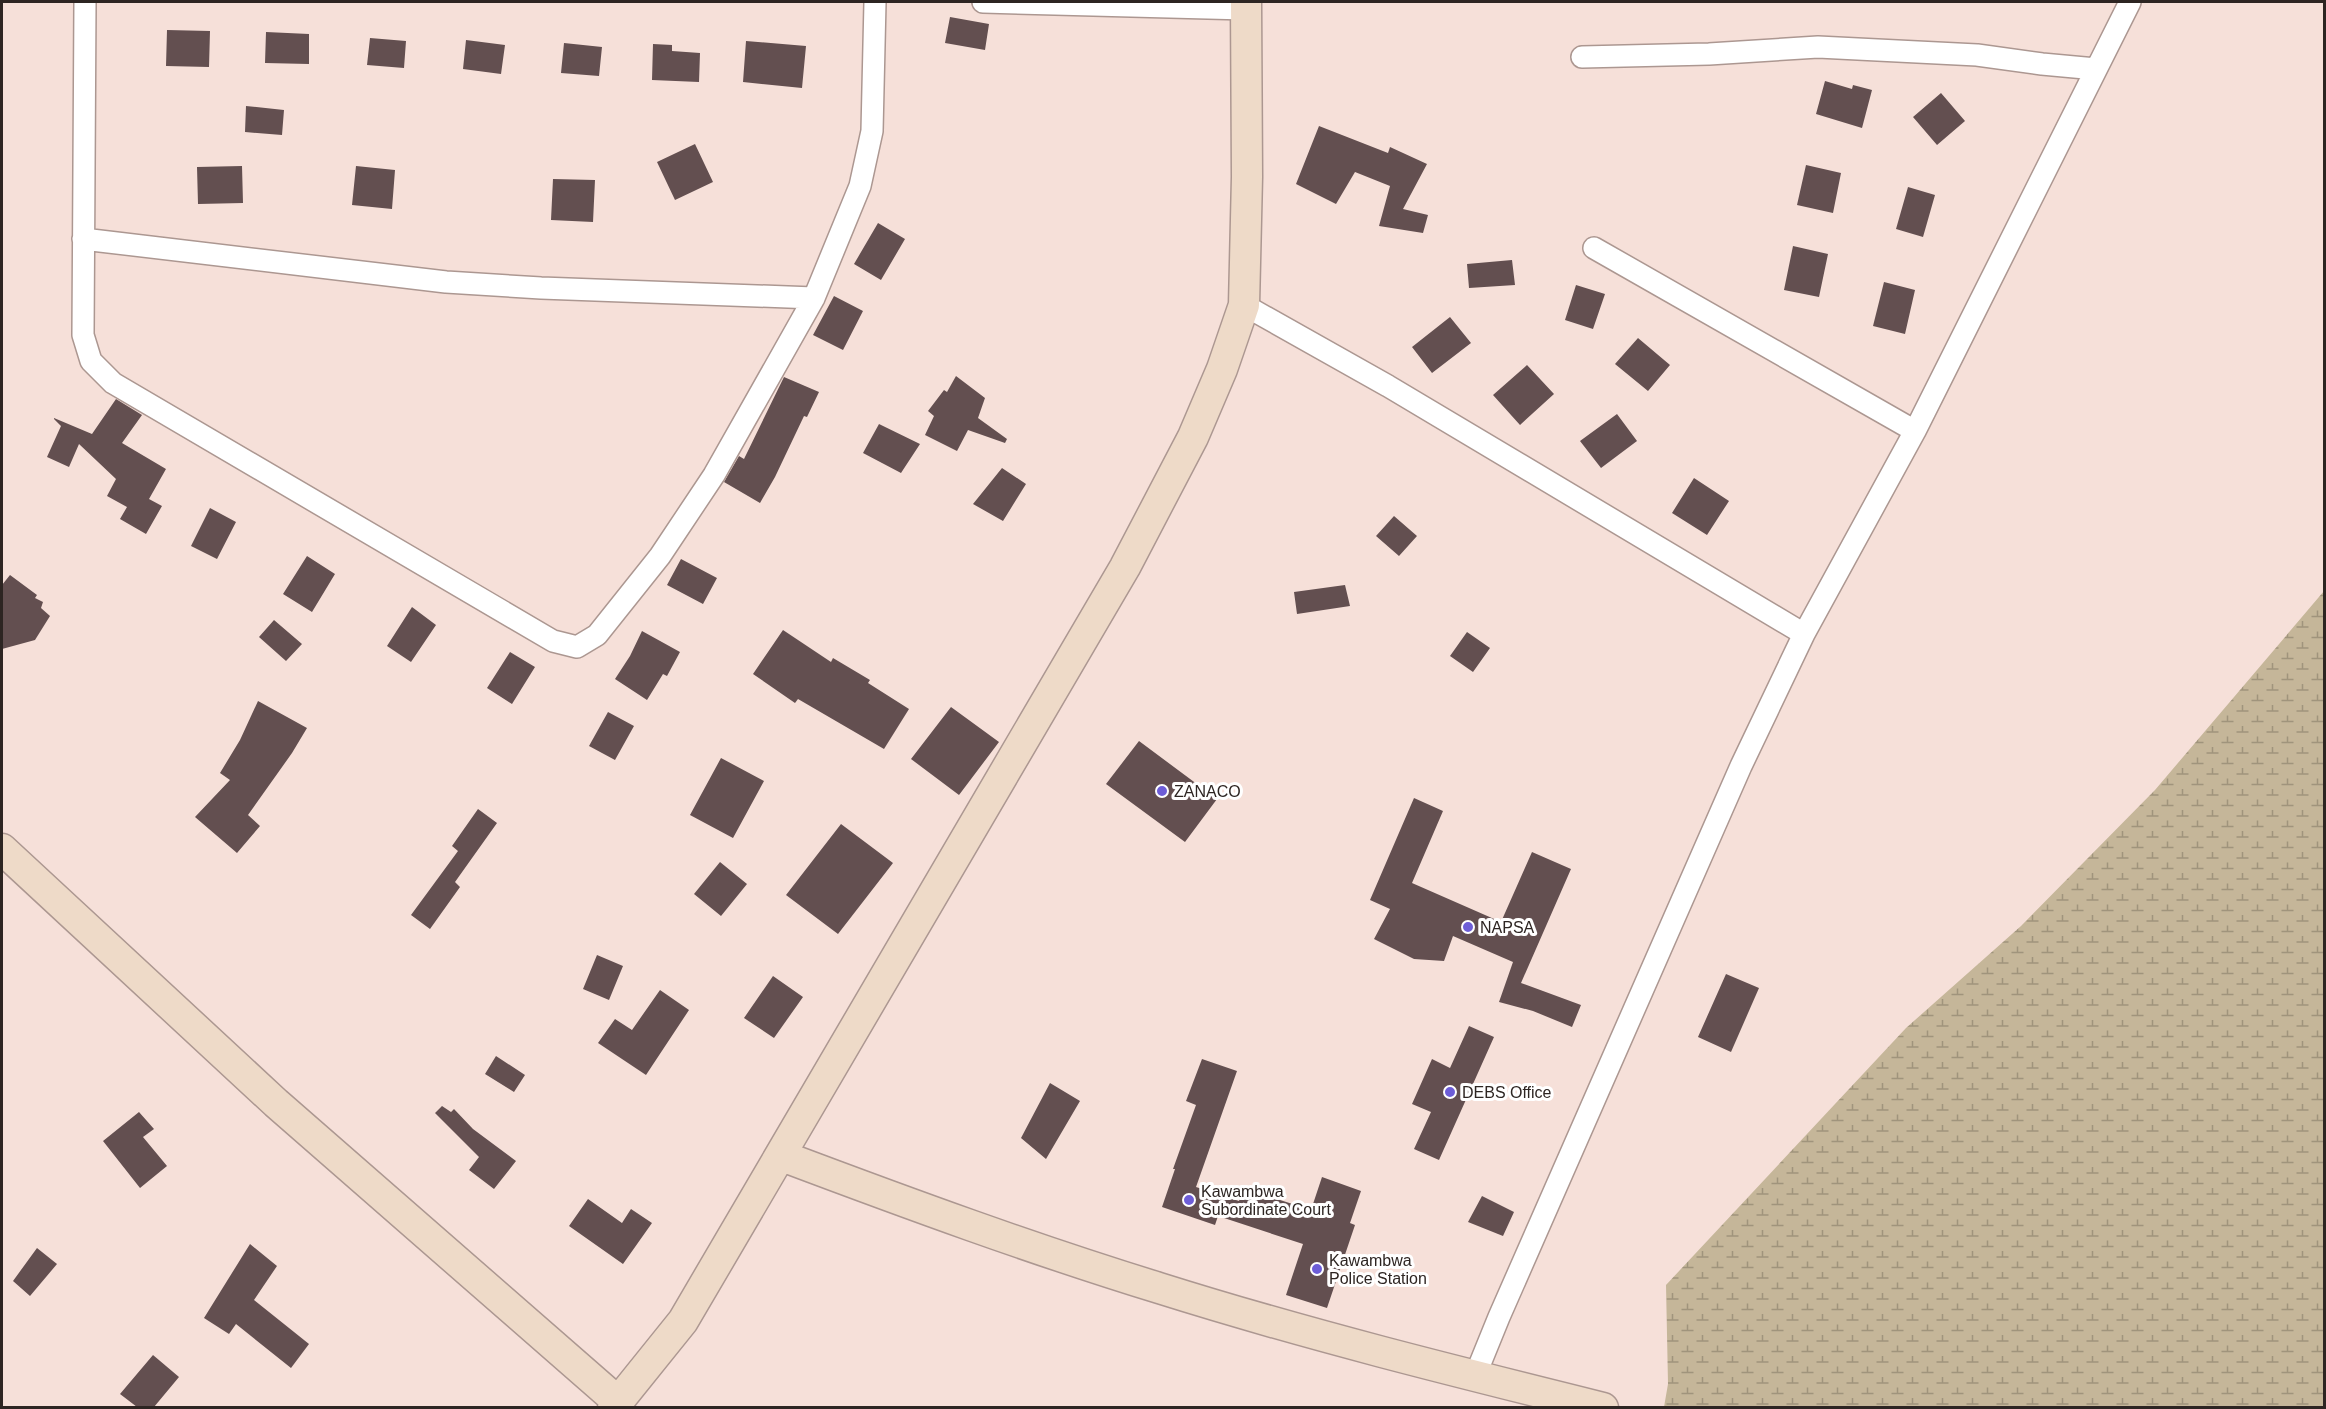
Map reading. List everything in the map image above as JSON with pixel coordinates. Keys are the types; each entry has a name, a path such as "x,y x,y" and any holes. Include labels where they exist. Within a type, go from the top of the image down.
{"main road":[{"path":"2,849 276,1103 615,1404 683,1321 782,1156 1125,567 1193,437 1222,369 1244,305 1247,177 1246,5"},
{"path":"782,1156 961,1223 1160,1288 1363,1347 1603,1407"}],"street":[{"path":"85,2 83,335 92,361 113,383 552,641 577,647 597,635 660,556 714,475 814,298 860,186 872,131 875,2"},
{"path":"983,2 1246,5"},
{"path":"1475,1376 1736,777 1804,634 1915,431 2130,2"},
{"path":"1582,57 1709,54 1818,48 1977,55 2096,69"},
{"path":"83,240 446,282 541,288 814,298"},
{"path":"1594,248 1915,431"},
{"path":"1244,305 1388,386 1804,634"}],"green space":[{"path":"2324,591 2324,1407 1664,1407 1668,1384 1666,1285 1906,1028 2021,926 2155,790"}],"building":[{"path":"950,17 989,24 985,50 945,43"},
{"path":"167,30 210,31 209,67 166,66"},
{"path":"266,32 309,34 309,64 265,63"},
{"path":"370,38 406,41 404,68 367,65"},
{"path":"466,40 505,45 501,74 463,69"},
{"path":"746,41 806,46 802,88 743,82"},
{"path":"564,43 602,47 599,76 561,73"},
{"path":"653,44 672,45 672,51 700,53 699,82 652,80"},
{"path":"1825,81 1852,89 1853,85 1872,90 1862,128 1816,114"},
{"path":"1941,93 1965,121 1937,145 1913,117"},
{"path":"246,106 284,110 282,135 245,132"},
{"path":"1319,126 1388,153 1390,147 1427,164 1403,209 1428,215 1423,233 1379,226 1390,186 1355,172 1336,204 1296,184"},
{"path":"695,144 713,182 675,200 657,162"},
{"path":"1806,165 1841,173 1833,213 1797,205"},
{"path":"242,166 243,203 198,204 197,167"},
{"path":"356,166 395,170 392,209 352,205"},
{"path":"553,179 595,180 593,222 551,220"},
{"path":"1908,187 1935,195 1923,237 1896,229"},
{"path":"878,223 905,239 881,280 854,264"},
{"path":"1793,246 1828,254 1819,297 1784,290"},
{"path":"1512,260 1515,285 1469,288 1467,264"},
{"path":"1884,282 1915,290 1905,334 1873,326"},
{"path":"1576,285 1605,294 1593,329 1565,320"},
{"path":"834,296 863,311 843,350 813,335"},
{"path":"1450,317 1471,343 1432,373 1412,347"},
{"path":"1638,338 1670,365 1648,391 1615,364"},
{"path":"1527,365 1554,394 1520,425 1493,395"},
{"path":"956,376 985,398 978,418 1007,439 1005,443 968,430 957,451 925,435 934,416 928,411 944,390 947,392"},
{"path":"784,377 819,392 807,417 804,416 760,503 724,482 739,456 744,459"},
{"path":"116,399 142,415 122,443 166,469 149,499 162,506 146,534 120,519 127,507 107,496 116,479 79,444 69,467 47,457 61,426 54,418 92,434"},
{"path":"1617,414 1637,441 1601,468 1580,441"},
{"path":"879,424 920,444 901,473 863,453"},
{"path":"1002,468 1026,484 1003,521 973,504"},
{"path":"1694,478 1729,501 1707,535 1672,513"},
{"path":"210,508 236,522 217,559 191,546"},
{"path":"1394,516 1417,536 1399,556 1376,536"},
{"path":"307,556 335,574 312,612 283,594"},
{"path":"681,559 717,578 703,604 667,585"},
{"path":"10,575 37,595 35,598 43,602 41,608 50,616 35,640 2,649 2,585"},
{"path":"1345,585 1350,606 1297,614 1294,592"},
{"path":"412,607 436,625 411,662 387,646"},
{"path":"274,620 302,644 286,661 259,637"},
{"path":"783,630 831,662 833,658 870,680 868,683 909,709 884,749 798,699 795,703 753,674"},
{"path":"642,631 680,652 667,676 663,674 647,700 615,679"},
{"path":"1467,632 1490,648 1473,672 1450,656"},
{"path":"510,652 535,667 512,704 487,688"},
{"path":"258,701 307,728 248,815 260,826 237,853 195,817 230,780 220,773 240,740"},
{"path":"951,707 999,742 959,795 911,759"},
{"path":"608,712 634,726 615,760 589,746"},
{"name":"ZANACO","path":"1139,741 1217,799 1185,842 1106,784"},
{"path":"721,758 764,781 733,838 690,815"},
{"path":"1414,798 1443,811 1412,883 1501,922 1532,852 1571,869 1521,983 1581,1005 1572,1027 1533,1011 1499,1002 1513,962 1453,936 1444,961 1414,959 1374,939 1390,909 1370,900"},
{"path":"478,809 497,823 455,882 460,887 430,929 411,915 458,851 452,846"},
{"path":"841,824 893,863 838,934 786,895"},
{"path":"720,862 747,884 721,916 694,894"},
{"path":"597,955 623,966 609,1000 583,989"},
{"path":"1726,974 1759,988 1731,1052 1698,1037"},
{"path":"773,976 803,997 774,1038 744,1018"},
{"path":"660,990 689,1010 646,1075 598,1043 615,1019 632,1030"},
{"path":"1469,1026 1494,1037 1439,1160 1414,1149 1431,1112 1412,1104 1432,1059 1450,1068"},
{"path":"496,1056 525,1075 514,1092 485,1074"},
{"path":"1202,1059 1237,1071 1196,1187 1239,1201 1243,1188 1311,1210 1322,1177 1361,1191 1350,1223 1355,1225 1327,1308 1286,1295 1303,1244 1218,1216 1215,1225 1162,1207 1196,1105 1186,1101"},
{"path":"1050,1083 1080,1101 1046,1159 1021,1138"},
{"path":"442,1106 451,1112 454,1109 473,1129 516,1161 494,1189 469,1170 479,1157 435,1113"},
{"path":"139,1112 154,1129 143,1137 167,1166 140,1188 103,1141"},
{"path":"1482,1196 1514,1212 1503,1236 1468,1222"},
{"path":"588,1199 622,1223 631,1209 652,1223 623,1264 569,1226"},
{"path":"250,1244 277,1266 254,1300 309,1344 291,1368 236,1324 229,1334 204,1318"},
{"path":"37,1248 57,1264 30,1296 13,1281"},
{"path":"153,1355 179,1377 154,1407 137,1407 120,1394"}],"place":[{"name":"ZANACO","path":"1162,791"},
{"name":"NAPSA","path":"1468,927"},
{"name":"DEBS Office","path":"1450,1092"},
{"name":"Kawambwa Subordinate Court","path":"1189,1200"},
{"name":"Kawambwa Police Station","path":"1317,1269"}]}
